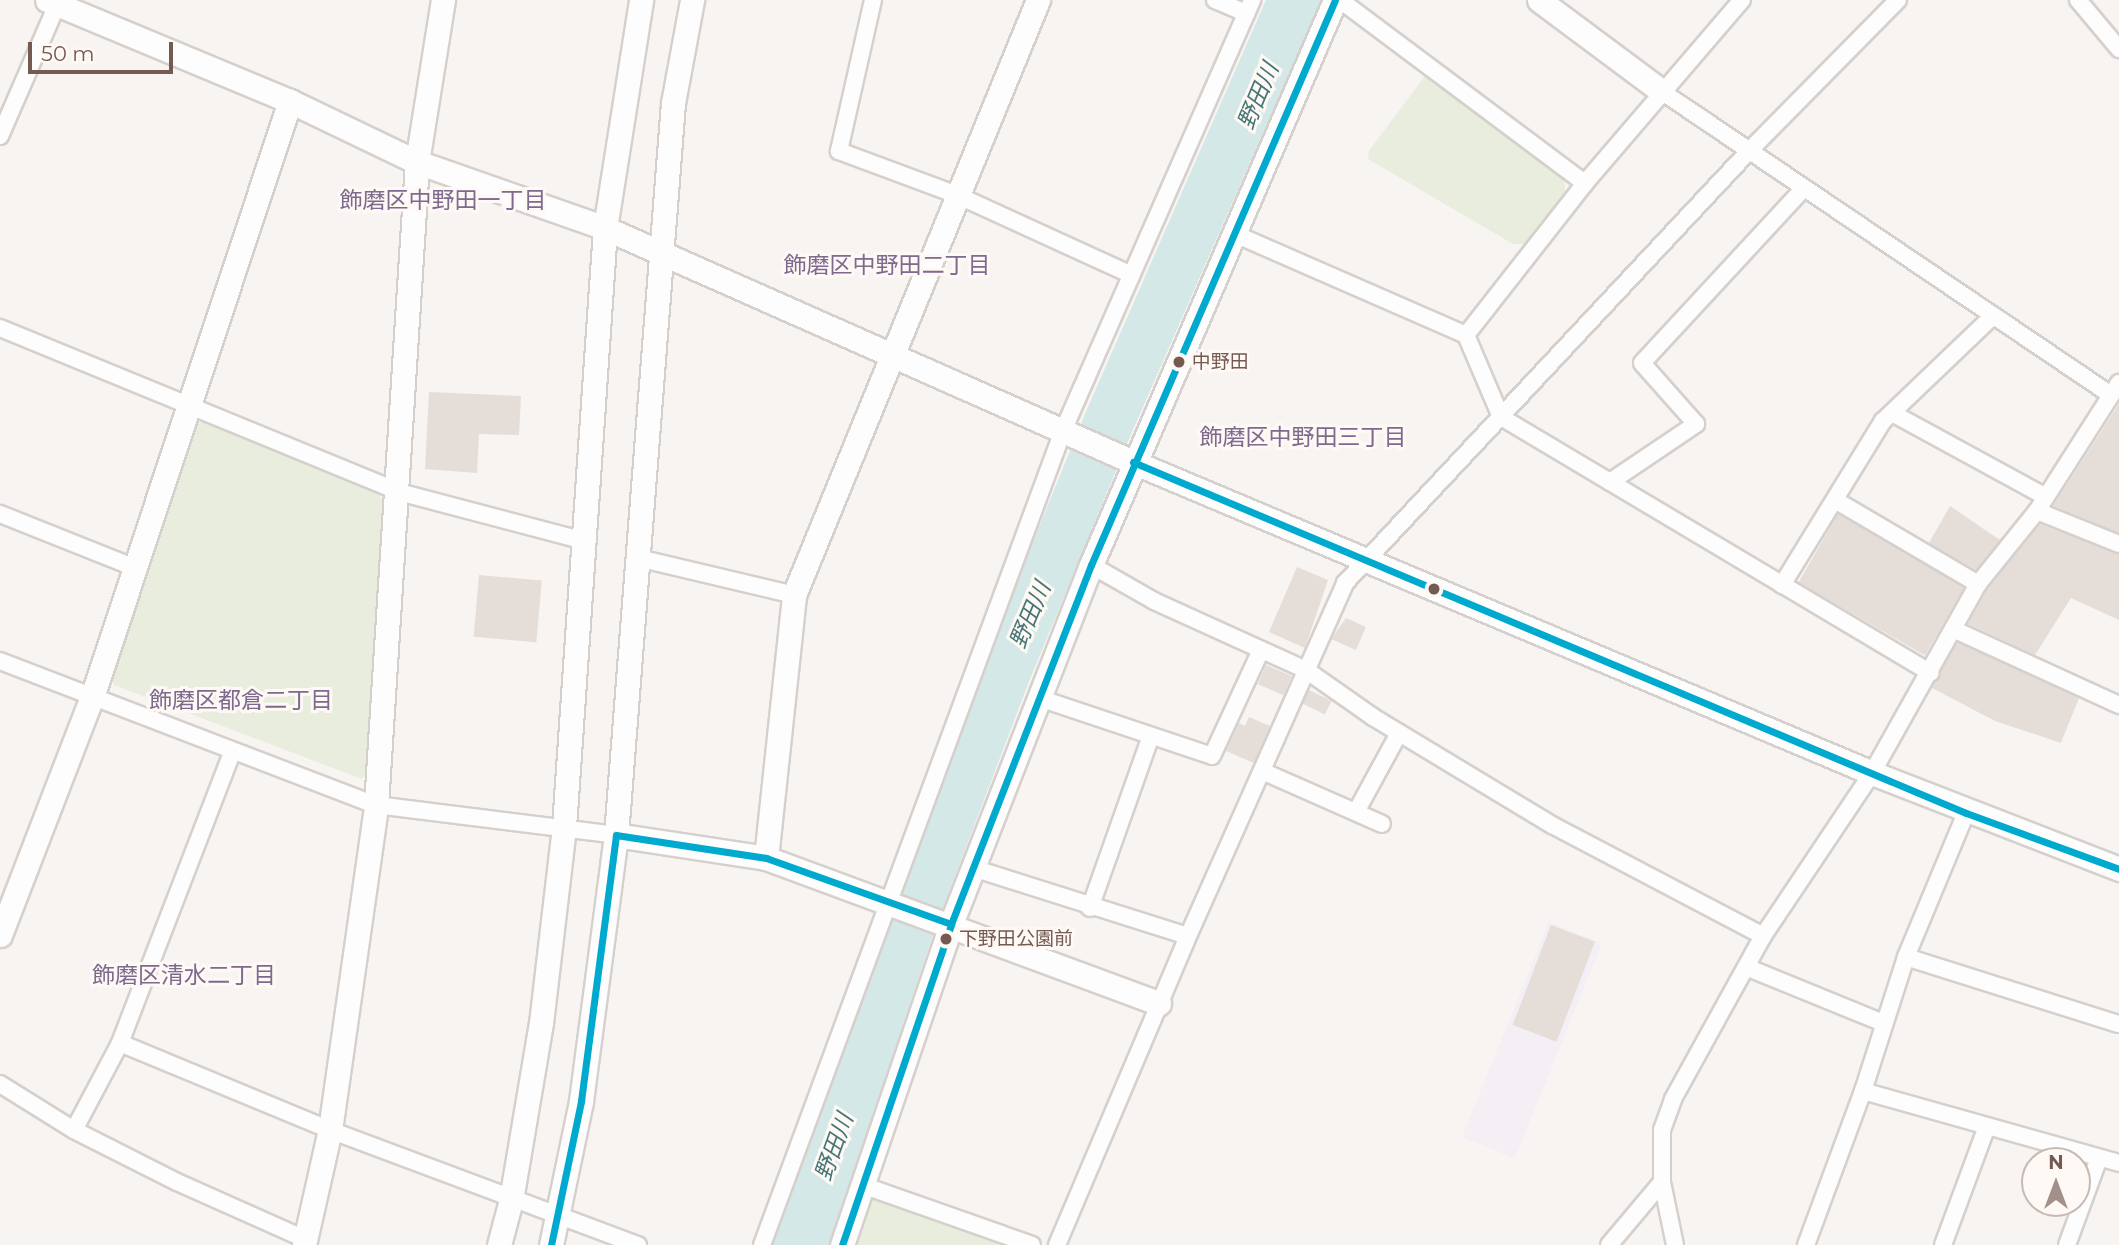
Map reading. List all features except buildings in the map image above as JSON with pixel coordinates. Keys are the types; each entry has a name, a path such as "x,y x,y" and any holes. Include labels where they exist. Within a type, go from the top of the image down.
{"street":[{"path":"0,1084 74,1130 305,1242 330,1130 376,805 399,492 417,162 443,0"},
{"path":"499,1245 511,1200 541,1023 565,827 581,540 605,228 641,0"},
{"path":"551,1245 581,1101 616,835 673,103 692,0"},
{"path":"873,0 839,151 957,195 1132,275"},
{"path":"765,858 794,595 895,356 957,195 1038,0"},
{"path":"762,1245 885,902 1063,430 1249,7 1215,0"},
{"path":"842,1245 951,924 1091,565 1133,462 1338,0 1585,183"},
{"path":"1539,0 1661,91 1992,317 2115,389 2041,504 1978,584 1931,673 1872,774 1763,936 1673,1099 1662,1130 1662,1182 1675,1245"},
{"path":"1466,335 1585,183 1661,91 1742,0"},
{"path":"1057,1245 1188,936 1345,583 1749,151 1898,0"},
{"path":"2078,0 2119,49"},
{"path":"0,136 55,1 289,101 417,162 605,228 1133,462 1872,774 1966,813 2119,869"},
{"path":"0,935 93,694 289,101"},
{"path":"1610,482 1696,424 1642,363 1804,188"},
{"path":"1235,234 1466,335 1501,417 1931,673"},
{"path":"1782,585 1892,413 1992,317"},
{"path":"0,328 190,403 399,492 581,540"},
{"path":"1892,413 2041,504 2119,544"},
{"path":"1835,500 1978,584"},
{"path":"0,514 133,567"},
{"path":"638,558 794,595"},
{"path":"1091,565 1154,601 1306,670 1399,733 1552,825 1763,936"},
{"path":"1953,629 2119,705"},
{"path":"1040,698 1212,757 1261,650"},
{"path":"0,661 93,694 232,753 376,805 565,827 765,858 951,924 1159,1003"},
{"path":"1356,812 1399,733"},
{"path":"1090,908 1152,736"},
{"path":"74,1130 120,1043 232,753"},
{"path":"1262,771 1382,824"},
{"path":"1806,1245 1863,1091 1906,957 1966,813"},
{"path":"973,868 1090,908 1188,936"},
{"path":"1906,957 2119,1024"},
{"path":"1746,967 1883,1023"},
{"path":"120,1043 330,1130 511,1200 638,1245"},
{"path":"1863,1091 1986,1129 2119,1163"},
{"path":"1943,1245 1986,1129"},
{"path":"2067,1245 2099,1158"},
{"path":"1609,1245 1662,1182"},
{"path":"862,1185 1032,1245"}],"shaded area":[{"path":"1549,922 1602,943 1515,1158 1462,1137"}],"green space":[{"path":"1425,76 1432,76 1564,178 1565,191 1524,244 1513,244 1368,159 1369,151"},
{"path":"208,420 379,494 384,505 367,774 362,779 114,685 112,678 197,424"},
{"path":"873,1198 1008,1245 850,1245 864,1203"}],"water":[{"name":"野田川","path":"1266,0 1321,0 1132,432 1030,679 936,926 829,1245 772,1245 984,662 1085,414"}],"transit line":[{"path":"842,1245 951,924 1091,565 1335,0"},
{"path":"1133,462 1966,813 2119,869"},
{"path":"551,1245 581,1101 616,835 766,858 951,924"}],"place":[{"name":"中野田","path":"1179,362"},
{"name":"下野田公園前","path":"946,939"}],"district":[{"name":"飾磨区中野田一丁目","path":"443,200"},
{"name":"飾磨区中野田二丁目","path":"887,265"},
{"name":"飾磨区中野田三丁目","path":"1303,437"},
{"name":"飾磨区都倉二丁目","path":"241,700"},
{"name":"飾磨区清水二丁目","path":"184,975"}]}
